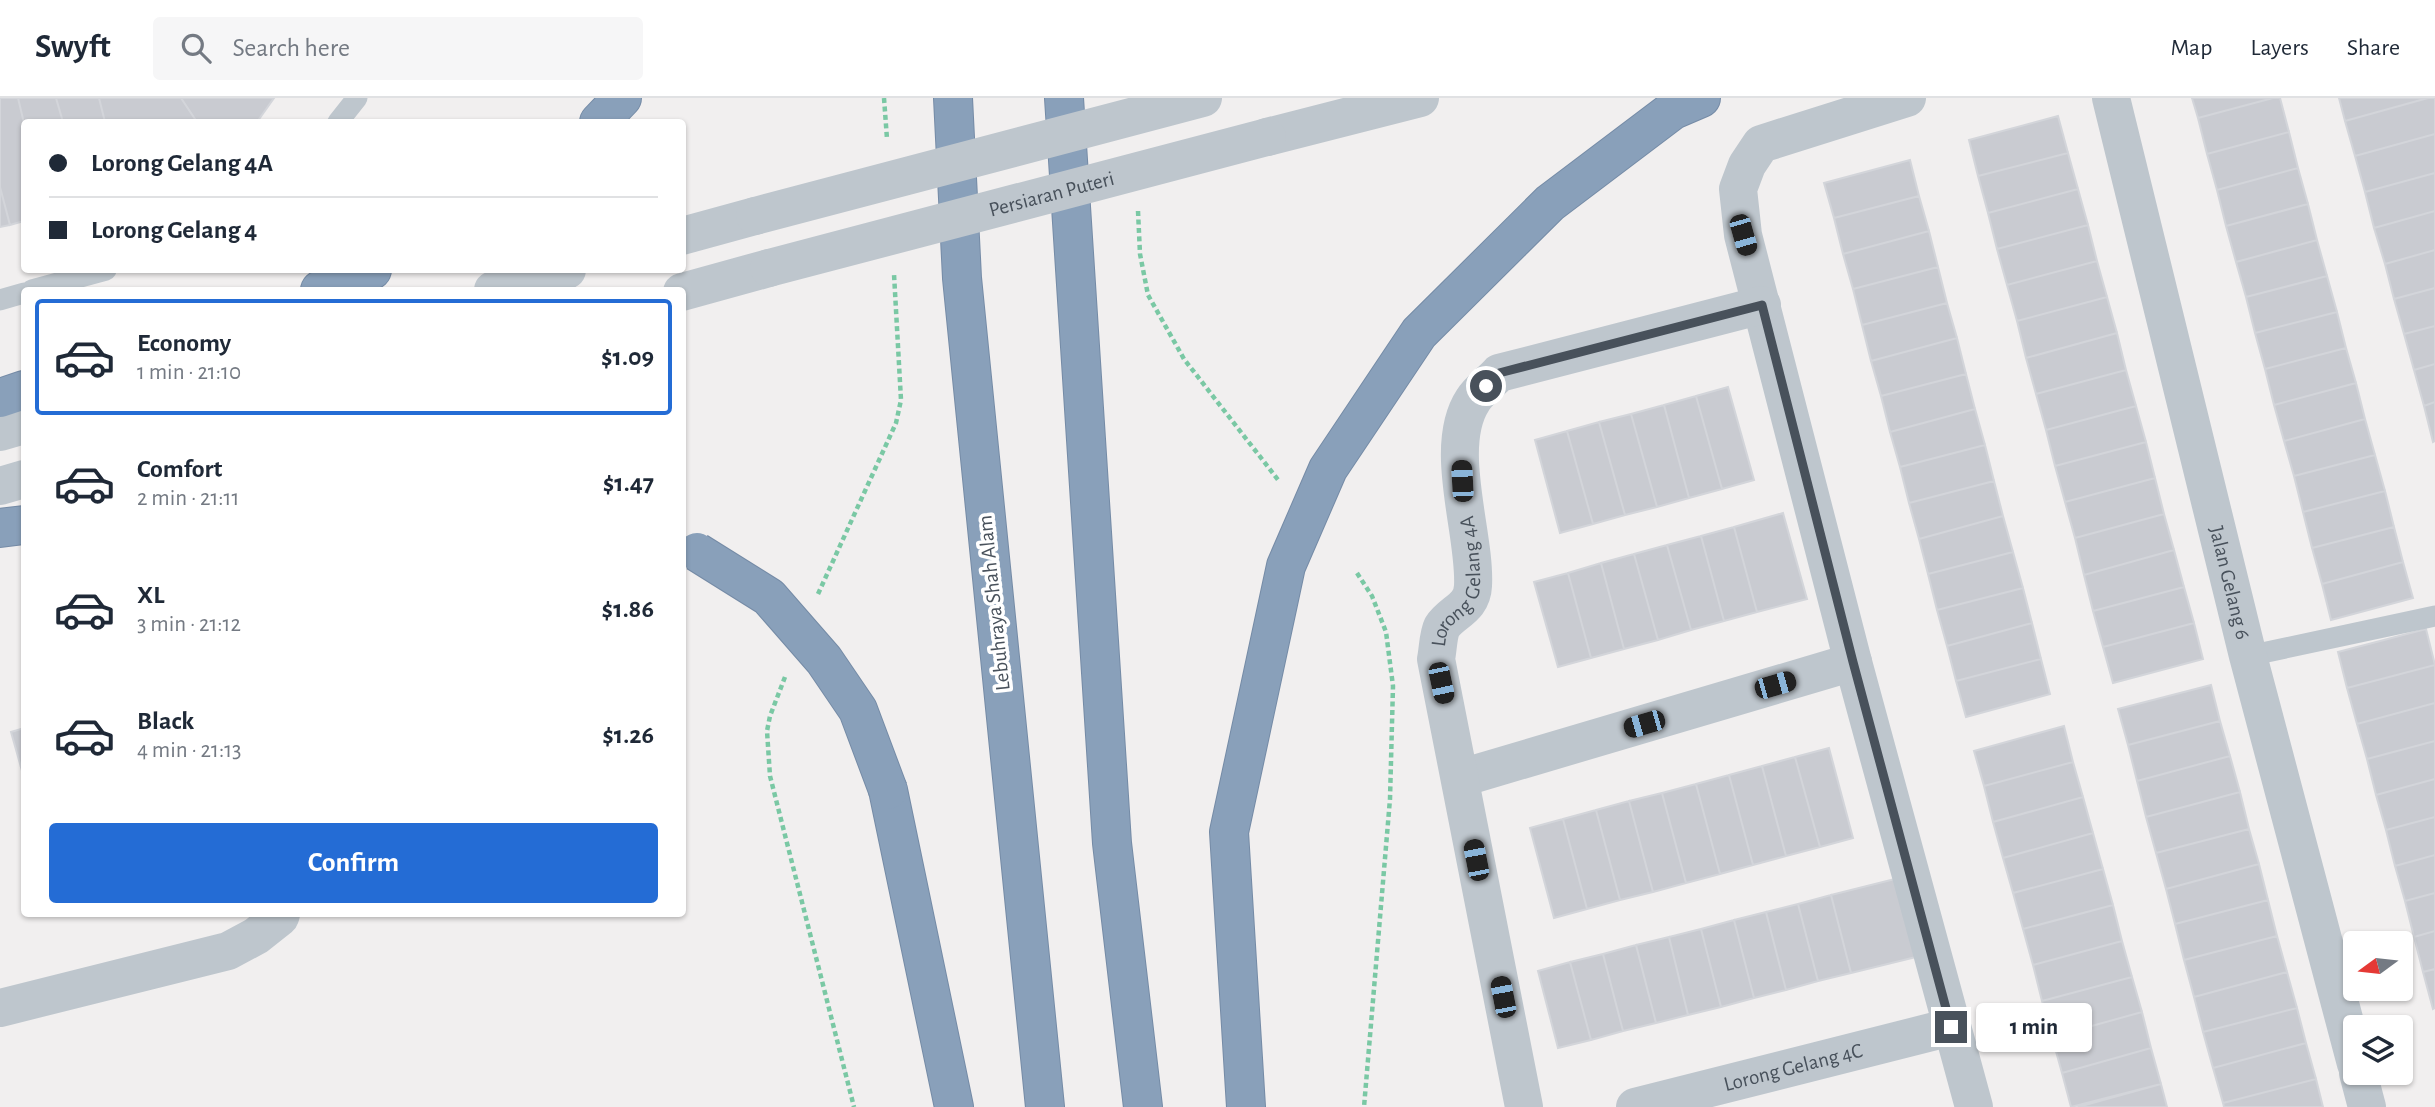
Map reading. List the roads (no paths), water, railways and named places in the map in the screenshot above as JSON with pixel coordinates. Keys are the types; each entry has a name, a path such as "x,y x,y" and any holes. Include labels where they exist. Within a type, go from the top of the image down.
{"highway":[{"path":"602,119 622,98"},
{"name":"Lebuhraya Shah Alam","path":"953,98 963,291 1045,1107"},
{"path":"1064,98 1112,843 1143,1107"},
{"path":"1246,1107 1229,832 1286,566 1328,469 1419,333 1549,203 1673,110 1701,98"},
{"path":"328,287 364,273"},
{"path":"0,398 21,391"},
{"path":"0,528 21,525"},
{"path":"690,548 769,597 824,660 858,710 888,790 954,1107"}],"street":[{"path":"686,235 1203,98"},
{"name":"Persiaran Puteri","path":"686,291 1420,98"},
{"path":"1907,98 1761,144 1747,165 1738,189 1743,235 1853,662 1974,1107"},
{"name":"Jalan Gelang 6","path":"2111,98 2248,656 2343,1015"},
{"path":"504,287 556,273"},
{"name":"Lorong Gelang 4A","path":"1524,1107 1436,659 1442,627 1465,607 1474,588 1463,503 1463,422 1473,399 1499,373 1762,305"},
{"path":"0,432 21,426"},
{"path":"0,486 21,480"},
{"path":"1461,778 1853,662"},
{"path":"0,1008 228,951 256,936 280,917"},
{"name":"Lorong Gelang 4C","path":"1635,1107 1951,1027"},
{"path":"2361,1085 2367,1107"}],"lane":[{"path":"340,119 357,98"},
{"path":"43,287 95,273"},
{"path":"0,300 21,294"},
{"path":"2248,656 2435,616"}]}
